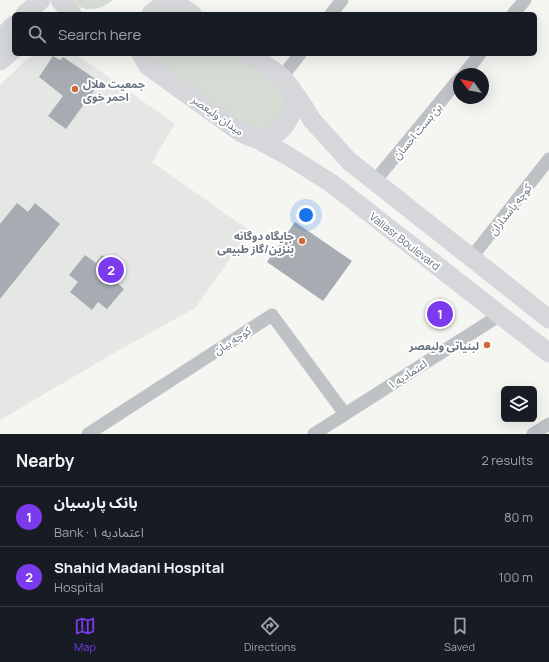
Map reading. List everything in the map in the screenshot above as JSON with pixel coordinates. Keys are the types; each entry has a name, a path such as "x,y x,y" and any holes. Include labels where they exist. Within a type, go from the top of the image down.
{"main road":[{"path":"25,12 28,0"},
{"path":"26,12 41,0"},
{"path":"60,0 70,12"},
{"path":"153,12 160,6 179,4"},
{"path":"0,39 12,27"},
{"path":"0,60 12,51"},
{"name":"میدان ولیعصر","path":"133,56 144,60 237,130 255,138 265,138 274,135 284,127 290,117 294,99 286,82"},
{"path":"252,56 286,82 306,110 310,119 349,161 549,319"},
{"path":"285,154 284,145 289,134 298,126 310,119"},
{"name":"Valiasr Boulevard","path":"255,138 285,154 331,183 549,353"}],"street":[{"path":"333,12 342,0"},
{"path":"515,12 525,0"},
{"path":"286,82 299,56"},
{"path":"469,68 478,56"},
{"name":"بن بست احسان","path":"374,182 453,86"},
{"name":"کوچه پاسداران","path":"471,258 549,159"},
{"name":"کوچه بیان","path":"88,434 272,315 345,414"},
{"name":"اعتمادیه ۱","path":"314,434 500,315"},
{"path":"533,434 549,424"}],"shaded area":[{"path":"69,0 113,0 108,4 97,8 85,9"},
{"path":"35,56 79,56 175,124 152,162 250,231 195,308 114,353 0,420 0,85 27,59"},
{"path":"150,56 243,56 283,91 286,103 282,117 272,127 262,131 249,128 157,63"}],"building":[{"name":"جمعیت هلال احمر خوی","path":"53,56 60,60 63,57 100,82 66,129 48,116 63,96 39,77"},
{"path":"17,203 28,212 35,203 60,224 0,299 0,224"},
{"name":"جایگاه دوگانه بنزین/گاز طبیعی","path":"295,222 352,261 323,301 267,262"},
{"path":"85,255 96,263 102,255 122,272 115,281 124,289 107,309 98,302 92,310 70,292 78,282 69,275"}],"place":[{"name":"جمعیت هلال احمر خوی","path":"75,89"},
{"name":"جایگاه دوگانه بنزین/گاز طبیعی","path":"302,241"},
{"name":"Shahid Madani Hospital","path":"111,270"},
{"name":"بانک پارسیان","path":"440,314"},
{"name":"لبنیاتی ولیعصر","path":"487,345"}]}
